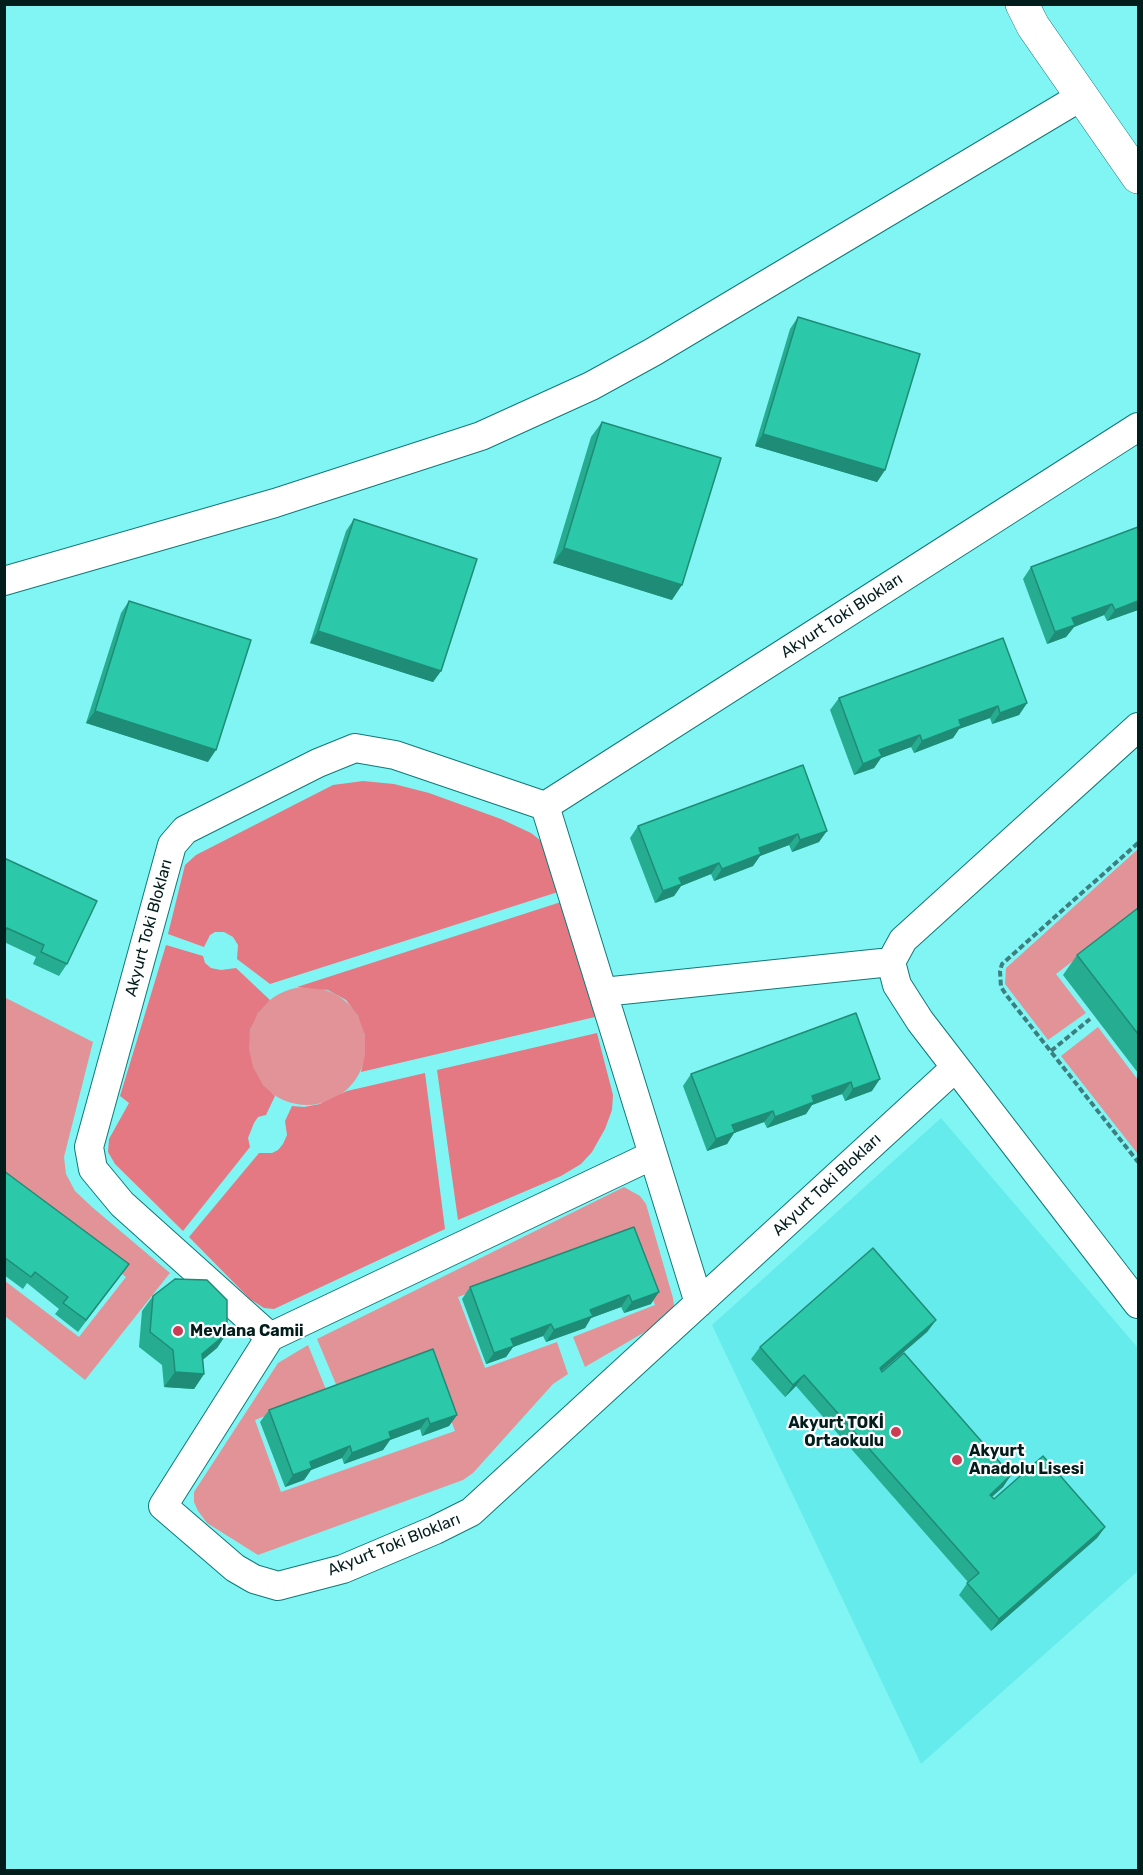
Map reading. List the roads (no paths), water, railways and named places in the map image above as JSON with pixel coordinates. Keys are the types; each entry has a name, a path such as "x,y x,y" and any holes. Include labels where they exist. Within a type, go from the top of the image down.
{"street":[{"path":"1022,12 1138,177"},
{"path":"4,580 275,503 491,432 591,386 653,352 1082,96"},
{"name":"Akyurt Toki Blokları","path":"955,1068 471,1512 343,1569 278,1586 254,1580 235,1568 163,1506 270,1337 122,1204 93,1169 89,1147 172,845 185,830 318,763 356,748 395,755 545,806 1138,427"},
{"path":"1138,727 903,940 891,962 897,985 920,1021 1138,1304"},
{"path":"545,806 699,1303"},
{"path":"603,992 891,962"},
{"path":"270,1337 653,1155"}],"place":[{"name":"Mevlana Camii","path":"178,1331"},
{"name":"Akyurt TOKİ Ortaokulu","path":"896,1432"},
{"name":"Akyurt Anadolu Lisesi","path":"957,1460"}]}
